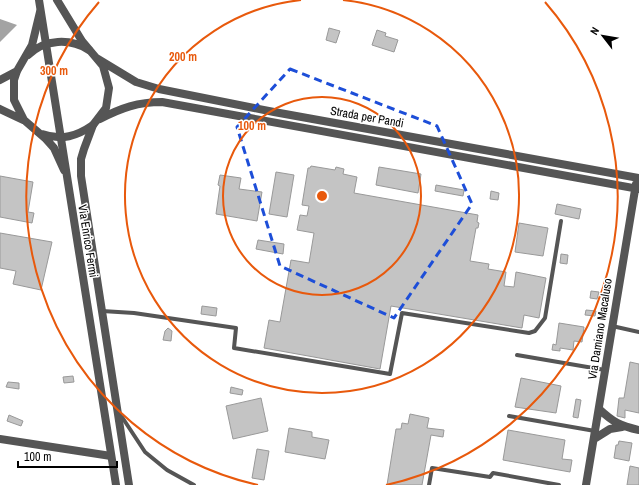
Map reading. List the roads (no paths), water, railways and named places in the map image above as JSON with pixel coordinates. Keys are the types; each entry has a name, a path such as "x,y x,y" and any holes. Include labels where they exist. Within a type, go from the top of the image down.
{"street":[{"name":"Via Enrico Fermi","path":"38,0 116,485"},
{"path":"40,133 60,138 80,134 93,126 100,119 106,108 109,88 106,72 98,59 82,41 57,0"},
{"path":"24,120 14,100 14,80 17,71 35,37 40,11"},
{"path":"24,60 33,51 45,44 63,41 73,43 91,52"},
{"name":"Strada per Pandi","path":"98,59 136,82 159,90 638,177"},
{"path":"0,80 17,71"},
{"name":"Strada per Pandi","path":"100,119 130,105 162,102 637,189"},
{"path":"0,109 24,120 40,133 54,148 65,171"},
{"name":"Via Enrico Fermi","path":"93,126 81,160 82,185 129,485"},
{"name":"Via Damiano Macaluso","path":"586,485 638,177"},
{"path":"599,409 609,419 622,427"},
{"path":"594,435 610,429 622,427 639,430"},
{"path":"0,439 111,456"}],"lane":[{"path":"102,311 134,312 236,328 234,348 390,374 402,313 529,333 535,332 545,318 561,221"},
{"path":"612,326 639,332"},
{"path":"517,354 605,370"},
{"path":"115,392 123,420 145,452 167,470 194,485"},
{"path":"509,416 594,435"},
{"path":"429,485 432,468 490,477 493,473 559,485"}]}
